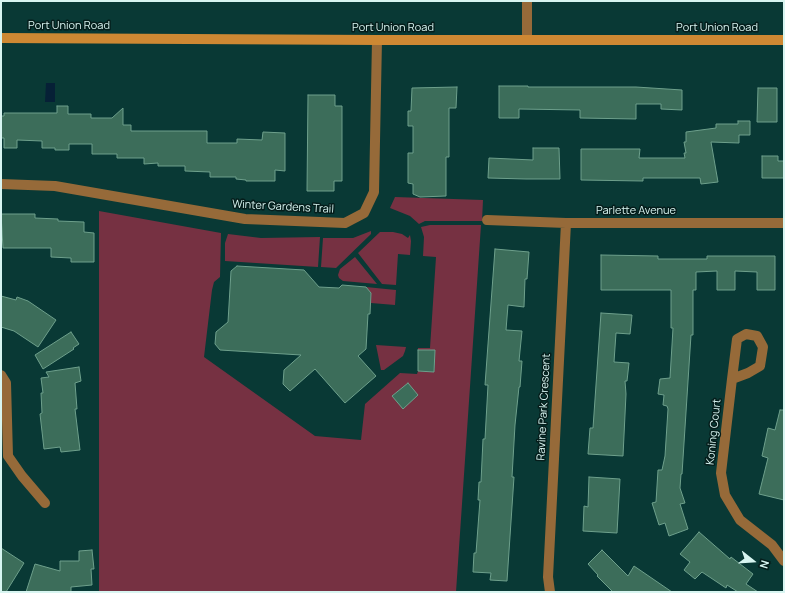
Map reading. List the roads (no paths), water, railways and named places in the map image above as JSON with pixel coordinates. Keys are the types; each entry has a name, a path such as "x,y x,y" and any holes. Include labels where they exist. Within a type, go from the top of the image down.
{"main road":[{"name":"Port Union Road","path":"1,38 784,40"}],"street":[{"path":"527,1 527,39"},
{"name":"Winter Gardens Trail","path":"1,184 55,186 245,220 346,223 364,213 374,192 377,40"},
{"name":"Parlette Avenue","path":"487,220 566,223 784,223"},
{"name":"Ravine Park Crescent","path":"550,592 548,577 566,223"},
{"path":"1,375 6,383 8,456 22,476 45,503"},
{"name":"Koning Court","path":"732,379 722,473 725,495 740,520 772,545 784,561"}],"water":[{"path":"46,83 55,83 55,102 45,102"}]}
